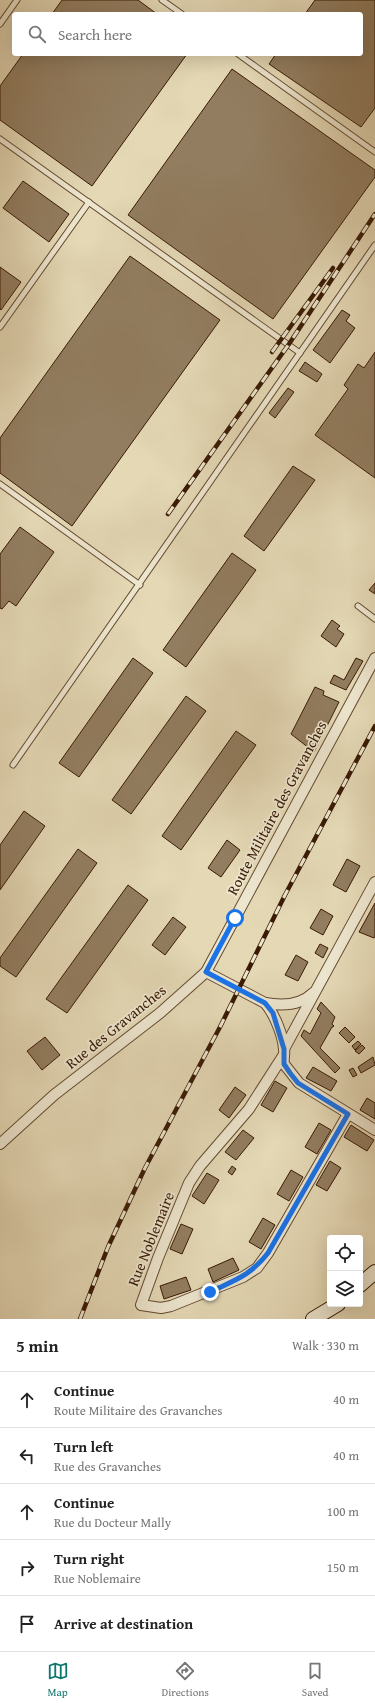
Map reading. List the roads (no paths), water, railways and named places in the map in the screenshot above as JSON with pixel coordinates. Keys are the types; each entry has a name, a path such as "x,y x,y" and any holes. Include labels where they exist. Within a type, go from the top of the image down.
{"main road":[{"path":"363,1282 375,1272"},
{"path":"313,1319 334,1307"},
{"path":"323,1319 335,1307"}],"street":[{"name":"Route Militaire des Gravanches","path":"206,972 375,658"},
{"path":"284,1052 375,882"},
{"path":"206,972 261,1001 280,1005 299,1003 308,998 316,990"},
{"name":"Rue des Gravanches","path":"0,1144 54,1096 160,1012 206,972"},
{"path":"261,1001 273,1013 284,1052 284,1064 298,1083 375,1130"},
{"name":"Rue Noblemaire","path":"284,1052 249,1109 200,1166 189,1183 158,1258 141,1305 160,1308 171,1306 243,1277 257,1268 268,1253 348,1114"}],"lane":[{"path":"0,24 17,0"},
{"path":"162,0 179,12"},
{"path":"241,56 375,152"},
{"path":"0,139 300,353"},
{"path":"0,327 89,202"},
{"path":"13,765 140,585 375,245"},
{"path":"0,484 140,585"},
{"path":"358,606 375,619"}],"railway":[{"path":"168,514 289,344 375,214"},
{"path":"272,352 333,268"},
{"path":"80,1319 108,1247 145,1168 220,1027 285,895 375,726"}]}
